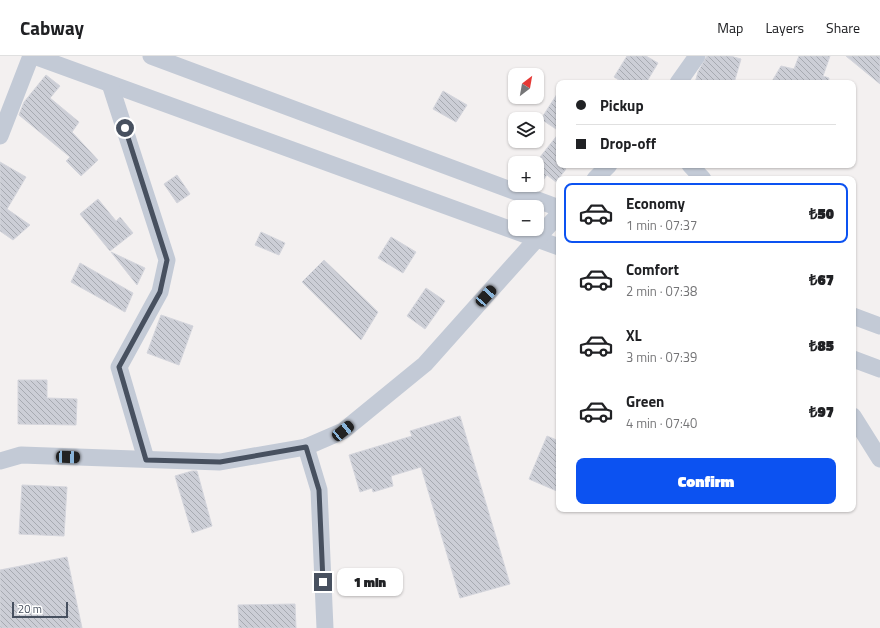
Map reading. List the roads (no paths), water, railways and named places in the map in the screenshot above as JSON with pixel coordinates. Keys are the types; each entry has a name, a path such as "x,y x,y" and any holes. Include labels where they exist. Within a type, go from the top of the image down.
{"street":[{"path":"0,136 31,56"},
{"path":"34,56 556,246"},
{"path":"151,56 556,207"},
{"path":"680,80 697,56"},
{"path":"110,84 167,260 160,292 119,367 146,460"},
{"path":"598,176 606,168"},
{"path":"693,168 700,176"},
{"path":"0,461 21,455 220,462 306,447 343,431 425,364 556,217"},
{"path":"856,317 880,326"},
{"path":"856,360 880,369"},
{"path":"856,421 880,459"},
{"path":"306,447 319,490 326,628"}]}
